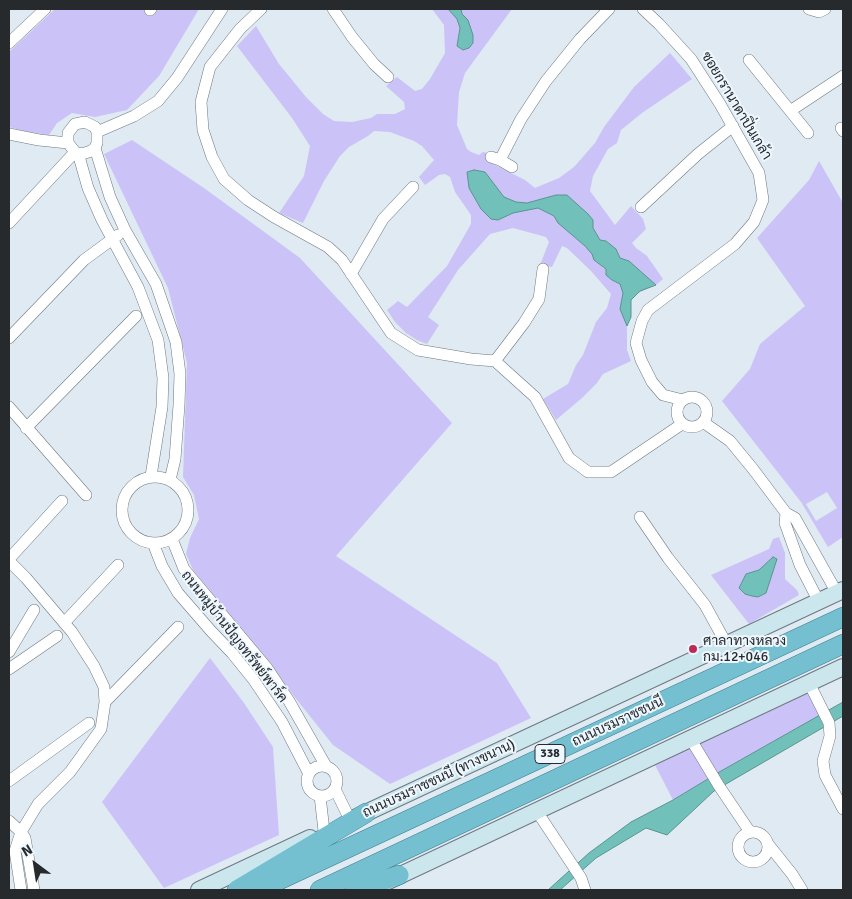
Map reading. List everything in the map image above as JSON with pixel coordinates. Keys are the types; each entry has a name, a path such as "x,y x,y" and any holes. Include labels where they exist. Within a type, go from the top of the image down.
{"highway":[{"name":"ถนนบรมราชชนนี","path":"258,890 843,617"},
{"name":"ถนนบรมราชชนนี","path":"320,890 843,644"},
{"path":"237,890 358,816"},
{"path":"355,890 399,875"}],"main road":[{"name":"ถนนบรมราชชนนี (ทางขนาน)","path":"198,890 840,592"},
{"path":"368,890 843,667"}],"street":[{"path":"9,43 45,9"},
{"path":"97,132 134,116 158,101 177,78 222,9"},
{"path":"261,9 240,29 210,67 201,102 204,130 212,157 224,179 248,200 274,218 328,247 342,260 391,333 418,350 495,361 535,397 569,458 588,472 611,472 682,424"},
{"path":"333,9 352,37 374,64 388,77"},
{"path":"512,168 495,159 546,81 580,38 608,9"},
{"name":"ซอยกรานาดาปิ่นเกล้า","path":"643,9 691,59 733,126 759,173 763,200 754,222 736,244 648,310 642,321 636,343 641,360 652,382 663,395 682,400 693,397 703,402 707,412 703,422"},
{"path":"809,9 819,12 825,9"},
{"path":"748,60 808,134"},
{"path":"790,111 843,76"},
{"path":"151,476 162,407 164,378 158,340 138,287 111,239 73,149 68,132 70,128 80,122 90,124 97,132 95,148 110,197 125,230 156,284 176,342 180,374 179,406 175,460 170,480"},
{"path":"641,207 698,154 733,126"},
{"path":"9,134 87,153 95,148"},
{"path":"9,223 73,149"},
{"path":"351,274 383,219 413,187"},
{"path":"9,338 84,260 125,230"},
{"path":"118,250 132,242"},
{"path":"495,361 540,299 543,270"},
{"path":"26,428 136,316"},
{"path":"682,400 676,412 682,424 692,427 703,422 730,441 786,513 794,518 840,592"},
{"path":"9,408 86,495"},
{"path":"151,476 170,480 182,489 188,502 188,516 182,529 172,539 163,542 153,543 139,540 128,531 122,518 122,504 127,491 138,481 151,476"},
{"path":"21,890 12,849 38,804 70,772 101,729 105,702 104,687 94,666 64,622 9,560 62,501"},
{"path":"786,513 785,523 800,565 819,602"},
{"path":"640,517 668,558 705,605 727,645"},
{"name":"ถนนหมู่บ้านปัญจทรัพย์พาร์ค","path":"172,539 184,569 267,668 289,701 326,766 335,772 338,784 335,789 358,816"},
{"name":"ถนนหมู่บ้านปัญจทรัพย์พาร์ค","path":"153,543 162,566 178,594 232,653 253,679 282,722 309,774 308,785 314,794 320,796 324,832"},
{"path":"64,622 118,566"},
{"path":"9,652 34,610"},
{"path":"105,702 178,627"},
{"path":"9,669 57,636"},
{"path":"809,683 826,718 830,736 823,761 826,775 843,809"},
{"path":"9,781 89,723"},
{"path":"690,738 750,832"},
{"path":"309,774 313,769 326,766"},
{"path":"320,796 331,794 335,789"},
{"path":"536,810 581,878 585,890"},
{"path":"9,821 21,832 27,849 34,890"},
{"path":"768,844 768,851 765,856 753,862 747,861 742,857 738,845 744,834 750,832 762,834 802,890"}],"shaded area":[{"path":"55,9 199,9 159,76 127,110 95,117 72,113 57,123 49,135 9,127 9,52"},
{"path":"432,9 512,9 465,73 459,92 457,125 467,149 479,155 483,152 488,153 487,161 525,180 535,188 559,178 574,167 595,143 604,127 634,87 670,53 692,79 642,113 621,130 617,143 608,149 593,176 590,191 615,225 631,206 643,219 646,229 632,243 647,256 663,279 656,285 636,294 631,300 631,317 627,326 627,350 631,361 603,374 582,398 556,420 543,399 568,384 576,365 583,355 596,322 607,308 611,294 567,248 562,246 552,267 540,265 549,242 546,237 513,228 490,234 458,270 428,317 439,325 427,344 406,333 387,310 398,301 407,307 447,266 471,224 471,215 455,192 450,177 445,174 439,175 425,185 419,177 434,160 422,146 390,132 374,131 349,147 340,156 324,181 303,223 279,213 304,176 310,146 292,118 237,46 256,26 279,64 306,97 323,114 334,121 352,122 371,118 377,114 395,114 405,109 404,102 386,86 397,77 415,91 422,89 445,53 444,25"},
{"path":"448,9 461,9 462,14 468,20 473,35 473,43 469,48 463,50 457,46 460,28 457,19"},
{"path":"132,140 204,188 300,258 452,423 336,556 497,663 531,718 390,784 333,745 193,570 186,554 190,538 199,519 194,495 183,477 187,363 168,288 104,154"},
{"path":"819,161 843,203 843,537 828,547 801,502 722,401 750,369 760,344 805,306 757,238 809,180","holes":["827,492 837,508 816,521 806,504"]},
{"path":"474,170 485,172 504,197 516,202 527,203 556,195 567,195 588,214 593,220 593,228 600,240 606,241 616,249 620,258 629,261 656,285 640,291 631,300 631,317 627,326 620,309 623,293 620,284 606,275 606,269 594,260 592,254 585,246 558,223 554,216 538,208 513,213 498,220 491,219 481,209 469,188 467,172"},
{"path":"779,537 785,553 785,579 797,590 799,595 749,624 711,575 769,549 773,539"},
{"path":"773,557 777,559 766,593 758,597 745,594 739,588 746,574 759,570"},
{"path":"210,658 244,703 273,747 279,835 164,888 102,802"},
{"path":"807,691 821,715 673,800 654,763"},
{"path":"843,702 843,716 714,791 667,835 646,828 596,858 560,890 548,890 589,853 631,822 673,800"}],"place":[{"name":"ศาลาทางหลวง กม.12+046","path":"693,649"}]}
